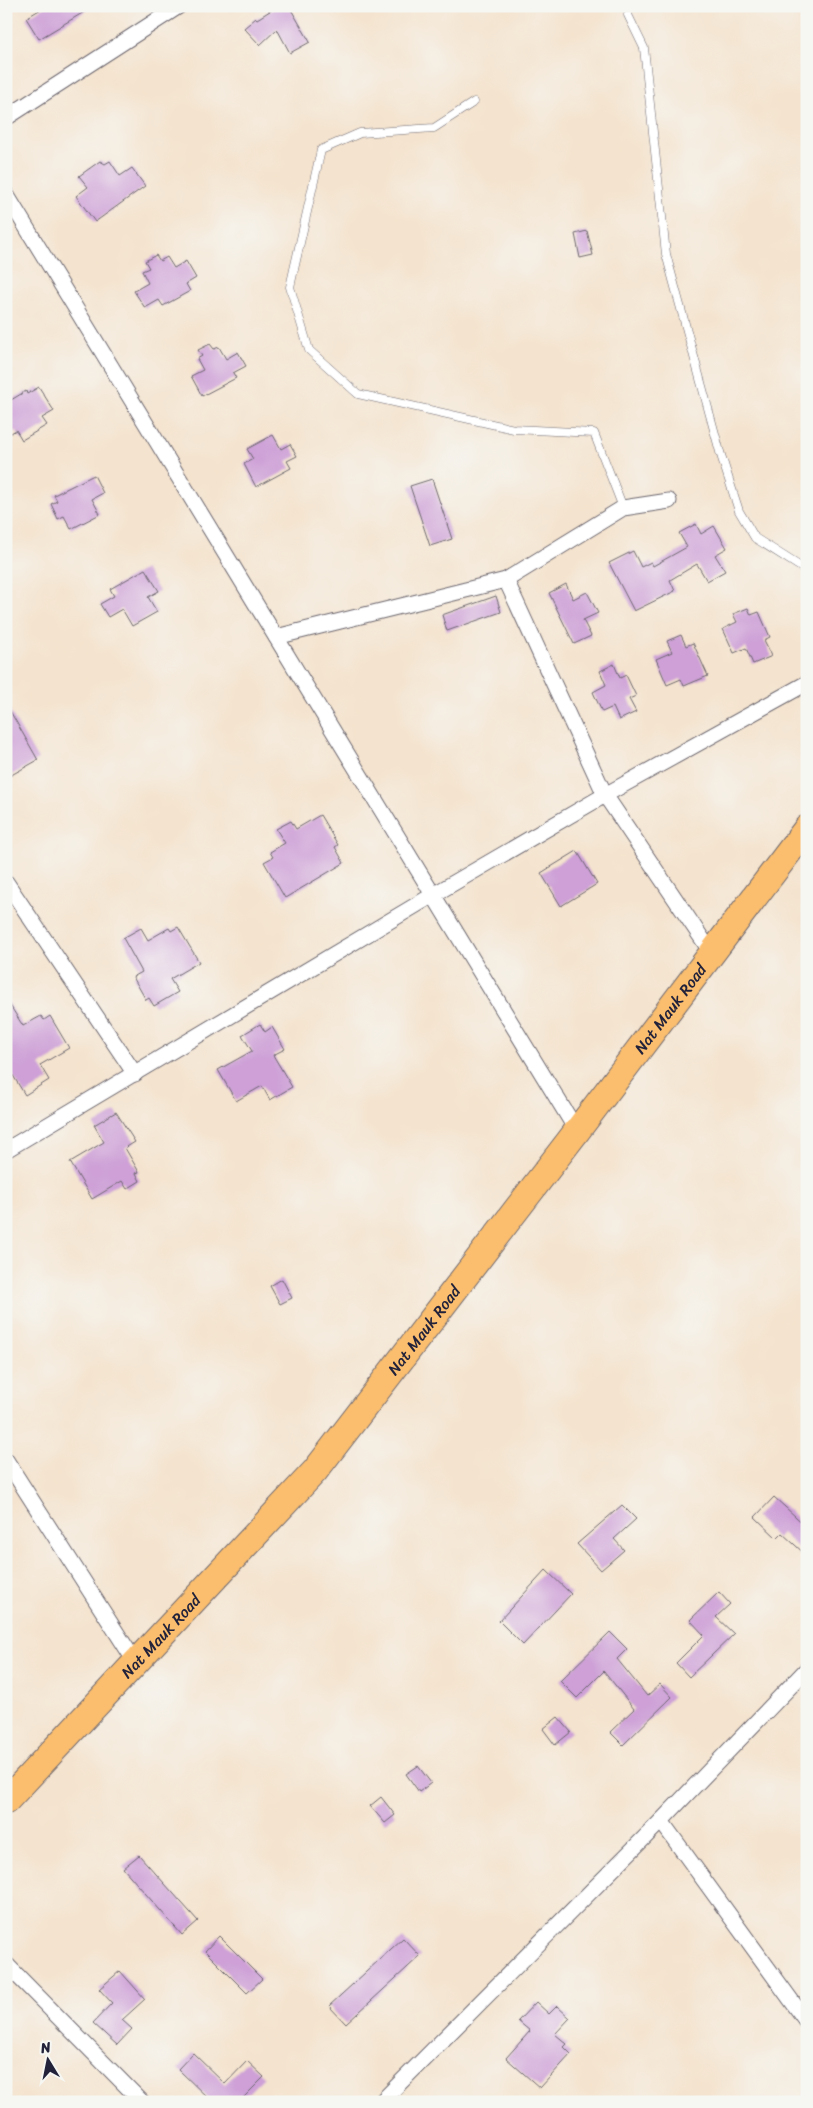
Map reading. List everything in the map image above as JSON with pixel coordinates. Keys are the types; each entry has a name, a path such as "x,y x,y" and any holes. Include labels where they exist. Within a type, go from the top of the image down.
{"highway":[{"name":"Nat Mauk Road","path":"6,1801 315,1471 807,828"}],"street":[{"path":"6,118 179,6"},
{"path":"6,194 577,1131"},
{"path":"276,637 506,580 623,508 670,501"},
{"path":"506,580 605,796 711,952"},
{"path":"6,1150 433,895 807,683"},
{"path":"6,882 135,1074"},
{"path":"6,1460 136,1664"},
{"path":"381,2102 660,1821 807,1669"},
{"path":"660,1821 807,2022"},
{"path":"6,1964 142,2102"}],"lane":[{"path":"628,15 644,48 666,254 720,452 739,511 755,538 807,571"},
{"path":"474,102 434,128 360,132 321,150 290,287 309,350 358,394 514,429 594,433 622,505"}],"building":[{"path":"46,6 94,6 39,39 26,18"},
{"path":"278,6 289,6 310,42 290,53 277,29 260,45 244,28 256,18"},
{"path":"100,161 105,164 110,161 120,176 132,168 145,186 95,222 76,196 88,187 79,176"},
{"path":"587,231 593,255 580,258 575,234"},
{"path":"156,255 160,261 167,257 174,268 186,261 196,278 186,284 190,291 163,306 159,300 145,308 134,291 148,283 142,271 149,268 145,261"},
{"path":"210,344 214,349 219,347 226,359 238,352 246,366 233,373 236,378 202,396 191,376 203,370 197,359 202,356 198,350"},
{"path":"39,387 54,411 42,418 47,425 22,440 16,430 6,436 6,403 26,391 27,394"},
{"path":"273,435 281,449 290,444 297,456 287,461 291,468 256,487 244,464 253,459 247,449"},
{"path":"94,475 103,493 92,499 100,514 71,529 64,516 58,519 51,504 57,501 54,495"},
{"path":"432,479 452,539 430,546 410,486"},
{"path":"696,524 701,534 714,526 727,548 715,555 725,571 707,581 697,564 670,580 675,591 634,611 609,563 633,551 641,567 651,562 653,566 687,547 679,533"},
{"path":"145,569 159,591 148,597 157,612 132,626 122,609 108,617 100,604 114,596 110,589"},
{"path":"566,584 573,599 587,592 598,613 583,620 591,636 574,644 549,593"},
{"path":"496,596 501,612 447,631 442,615"},
{"path":"748,608 751,615 759,612 770,637 764,640 772,656 753,664 746,648 734,653 723,629 737,622 733,614"},
{"path":"681,635 686,646 693,643 708,676 684,686 681,679 667,685 656,659 672,652 667,641"},
{"path":"614,664 620,678 626,675 636,696 629,699 636,712 619,720 613,707 602,712 593,692 606,685 600,671"},
{"path":"6,704 38,760 6,778"},
{"path":"320,815 338,845 335,847 344,863 285,898 264,862 273,857 270,852 285,843 276,829 291,821 296,829"},
{"path":"577,851 597,884 561,906 541,873"},
{"path":"178,927 199,962 170,979 178,992 154,1006 149,998 146,1000 133,977 142,972 123,938 141,928 148,940 169,928 171,931"},
{"path":"6,999 23,1026 41,1016 44,1020 50,1016 69,1048 40,1065 49,1080 25,1095 6,1064"},
{"path":"260,1024 265,1032 272,1027 285,1049 273,1055 292,1087 270,1100 262,1086 236,1101 218,1070 252,1051 242,1035"},
{"path":"116,1112 135,1142 125,1148 139,1172 136,1173 140,1181 127,1189 122,1181 92,1199 70,1162 104,1142 94,1125"},
{"path":"282,1279 292,1298 280,1304 270,1286"},
{"path":"774,1497 807,1527 807,1556 782,1533 777,1538 755,1517"},
{"path":"622,1505 636,1519 614,1539 624,1550 601,1570 577,1544"},
{"path":"546,1570 571,1594 523,1645 499,1621"},
{"path":"719,1592 730,1604 716,1617 734,1634 689,1677 676,1663 704,1635 690,1620"},
{"path":"610,1632 627,1649 617,1659 647,1696 660,1684 672,1697 623,1745 610,1732 634,1709 604,1671 577,1698 560,1681"},
{"path":"558,1717 571,1732 555,1745 543,1729"},
{"path":"418,1766 431,1783 419,1792 406,1774"},
{"path":"381,1797 395,1815 385,1823 370,1806"},
{"path":"139,1855 198,1921 182,1935 123,1868"},
{"path":"219,1936 262,1979 247,1993 205,1951"},
{"path":"403,1938 420,1956 346,2024 329,2006"},
{"path":"120,1971 145,1999 122,2020 132,2029 117,2045 93,2023 112,2003 99,1989"},
{"path":"536,2002 549,2014 557,2006 570,2018 555,2034 567,2044 564,2047 571,2054 540,2088 506,2058 530,2031 518,2021"},
{"path":"193,2053 225,2084 247,2061 264,2077 239,2102 212,2102 178,2069"}]}
